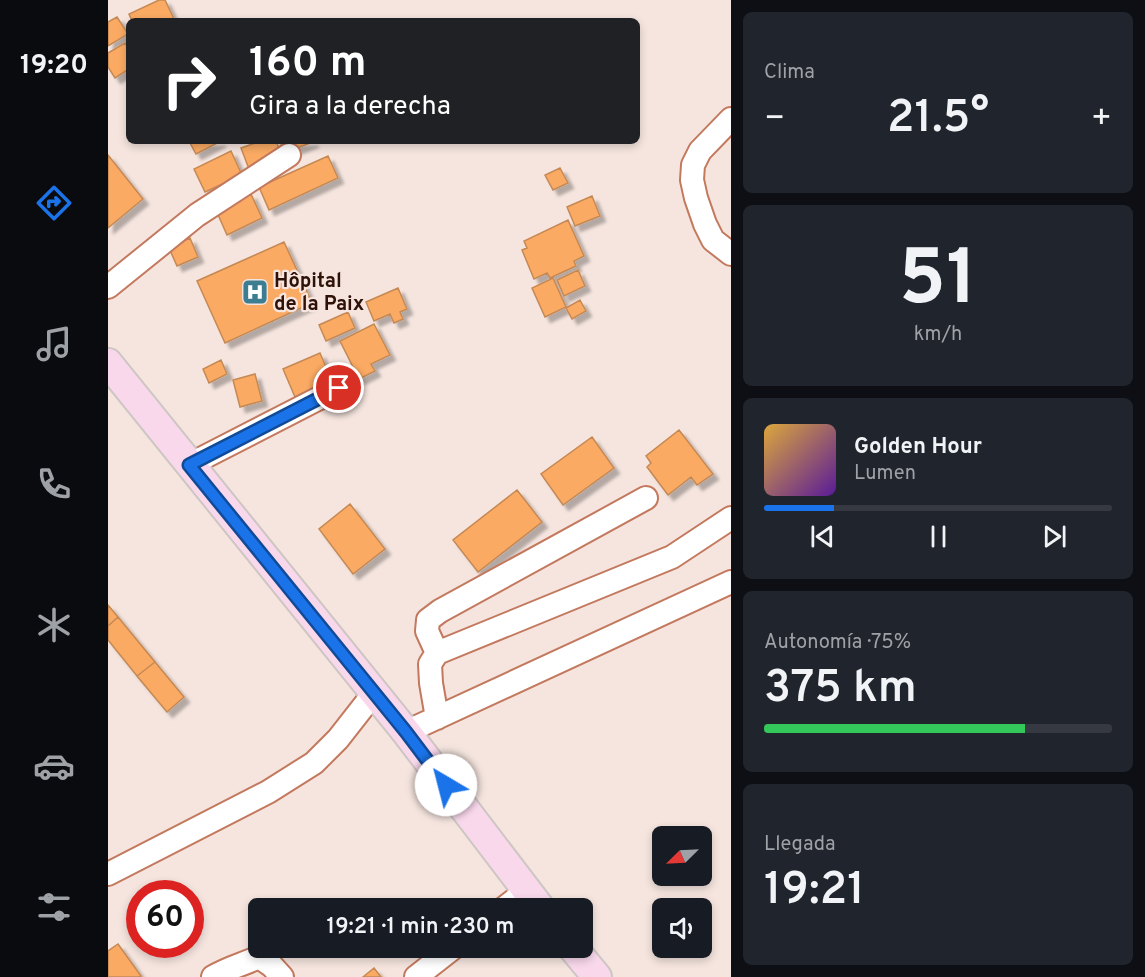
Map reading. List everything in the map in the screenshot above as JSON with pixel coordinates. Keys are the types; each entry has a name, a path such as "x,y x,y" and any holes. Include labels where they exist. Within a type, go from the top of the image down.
{"main road":[{"path":"108,363 406,732 531,898"},
{"path":"581,958 597,977"}],"street":[{"path":"731,119 699,151 693,165 692,180 705,224 713,240 731,254"},
{"path":"108,287 197,216 289,154"},
{"path":"189,465 339,388"},
{"path":"437,653 427,631 428,620 440,611 646,498"},
{"path":"437,718 430,664 437,653 672,557 731,518"},
{"path":"406,732 731,582"},
{"path":"108,874 268,792 314,763 338,740 374,693"},
{"path":"213,977 259,957 282,977"},
{"path":"416,977 440,958"}],"building":[{"path":"159,0 165,0 174,18 131,18 129,14"},
{"path":"117,17 126,31 126,35 108,46 108,22"},
{"path":"126,44 126,71 115,78 108,67 108,53"},
{"path":"191,144 215,144 196,154"},
{"path":"252,144 277,144 282,156 249,169 241,148"},
{"path":"281,144 308,144 284,153"},
{"path":"231,151 242,175 205,192 194,169"},
{"path":"108,155 143,199 108,228"},
{"path":"328,156 338,178 269,210 259,187"},
{"path":"560,168 568,183 553,190 545,175"},
{"path":"251,194 262,218 227,235 216,210"},
{"path":"592,196 600,216 575,226 567,207"},
{"path":"568,220 584,256 574,261 576,266 550,278 547,273 534,279 522,250 527,248 524,241"},
{"path":"190,238 198,257 177,266 169,248"},
{"name":"Hôpital de la Paix","path":"284,242 312,303 225,343 197,281"},
{"path":"578,270 585,286 564,296 557,280"},
{"path":"553,278 566,307 545,317 532,288"},
{"path":"398,288 407,309 400,312 403,319 394,323 390,314 374,321 366,302"},
{"path":"580,300 586,311 572,319 566,308"},
{"path":"348,312 355,328 326,341 319,325"},
{"path":"374,324 390,355 371,364 375,371 359,379 340,341"},
{"path":"320,353 332,381 295,397 283,369"},
{"path":"221,360 227,374 209,383 203,369"},
{"path":"255,374 262,401 240,407 233,380"},
{"path":"679,430 713,474 697,485 691,477 668,495 647,467 651,463 646,456"},
{"path":"592,437 614,468 563,505 541,474"},
{"path":"517,490 542,522 478,572 453,540"},
{"path":"350,504 385,549 353,574 319,529"},
{"path":"108,605 118,617 108,626"},
{"path":"118,617 155,662 137,676 108,640 108,626"},
{"path":"155,662 184,697 167,712 137,676"},
{"path":"118,944 141,976 108,977 108,951"},
{"path":"374,968 381,977 363,977"}],"place":[{"name":"Hôpital de la Paix","path":"255,292"}],"route":[{"path":"339,388 189,465 406,732 446,785"}]}
